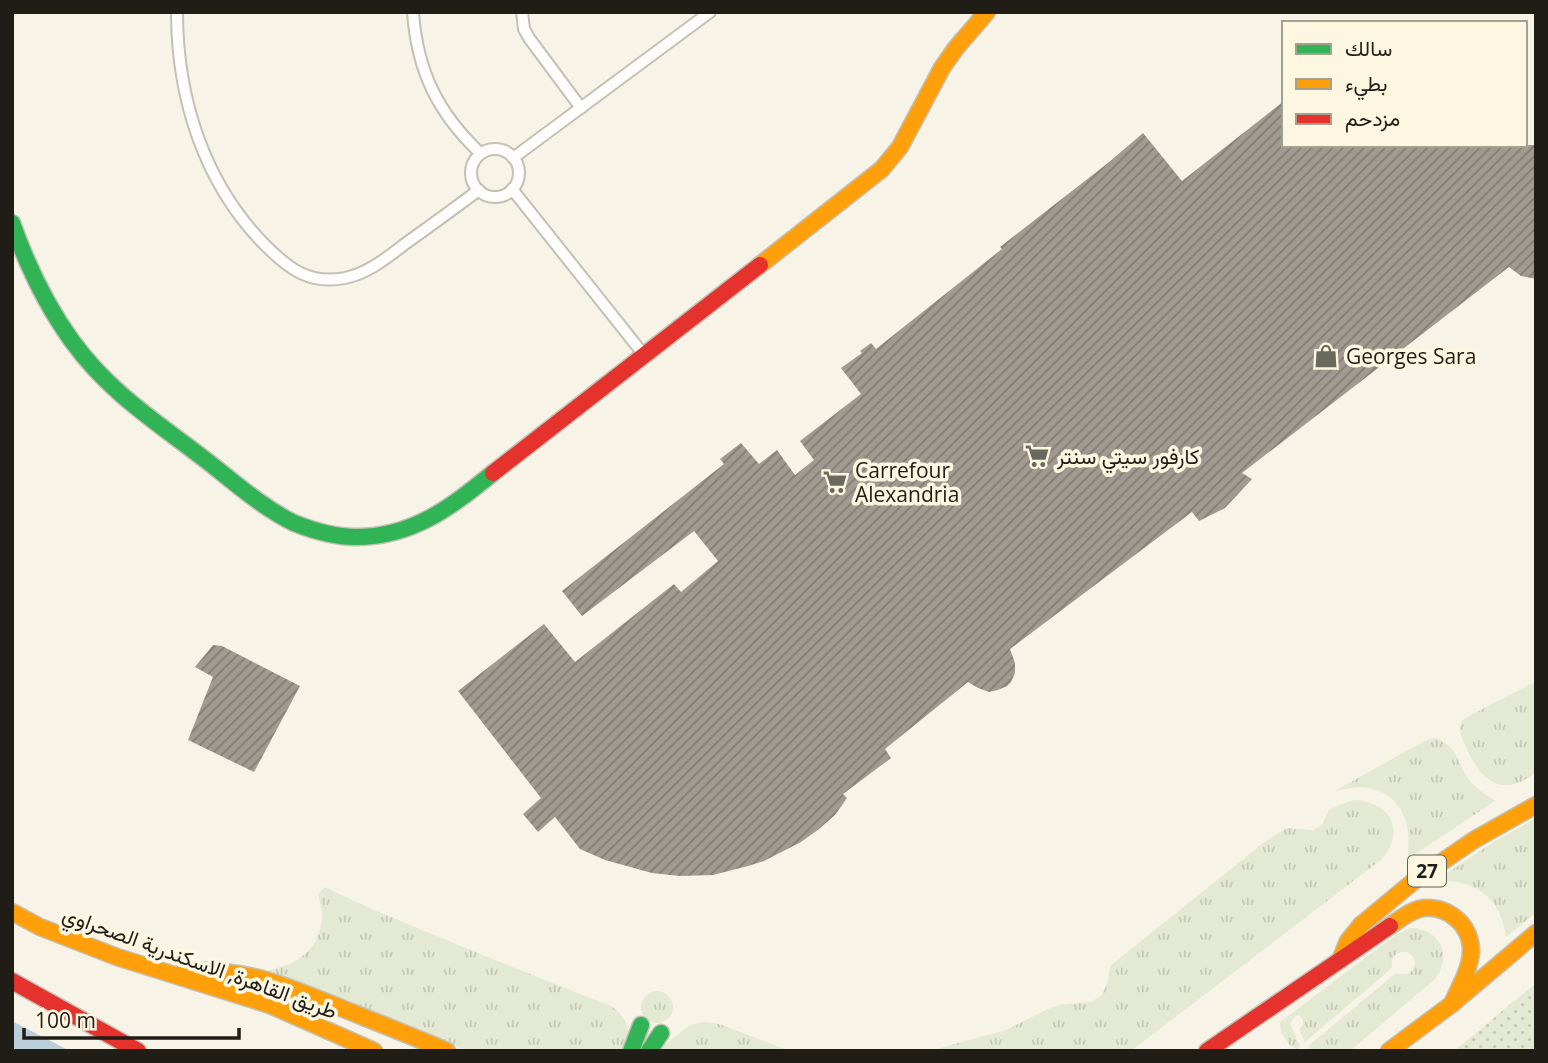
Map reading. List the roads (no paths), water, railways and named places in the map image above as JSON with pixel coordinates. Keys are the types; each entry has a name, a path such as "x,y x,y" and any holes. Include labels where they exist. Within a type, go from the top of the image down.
{"main road":[{"path":"12,223 27,264 53,314 86,359 125,399 268,506 295,523 323,533 353,537 399,533 436,517 882,169 908,135 942,68 987,12"},
{"name":"27","path":"1340,960 1354,932 1404,888 1454,853 1536,805"},
{"name":"27","path":"1207,1051 1410,913 1420,909 1449,912 1464,926 1471,944 1468,965 1451,1004"},
{"name":"طريق القاهرة, الاسكندرية الصحراوي","path":"12,912 91,948 270,1005 374,1051"},
{"name":"27","path":"1389,1051 1451,1004 1536,933"},
{"path":"169,974 219,970 260,976 447,1051"},
{"path":"12,981 138,1051"},
{"path":"631,1051 641,1025"},
{"path":"649,1051 661,1033"}],"street":[{"path":"177,12 177,38 183,85 204,155 221,188 242,219 275,255 294,271 326,280 359,274 378,264 479,190"},
{"path":"413,12 417,49 440,107 465,139 480,153"},
{"path":"522,12 528,38 581,108"},
{"path":"513,158 710,12"},
{"path":"499,149 506,151 513,158 518,167 518,180 504,195 491,196 474,185 471,172 480,153 499,149"},
{"path":"512,189 644,355"}],"water":[{"path":"12,1021 70,1051 12,1051"}],"place":[{"name":"Georges Sara","path":"1326,356"},
{"name":"كارفور سيتي سنتر","path":"1037,456"},
{"name":"Carrefour Alexandria","path":"835,482"}]}
